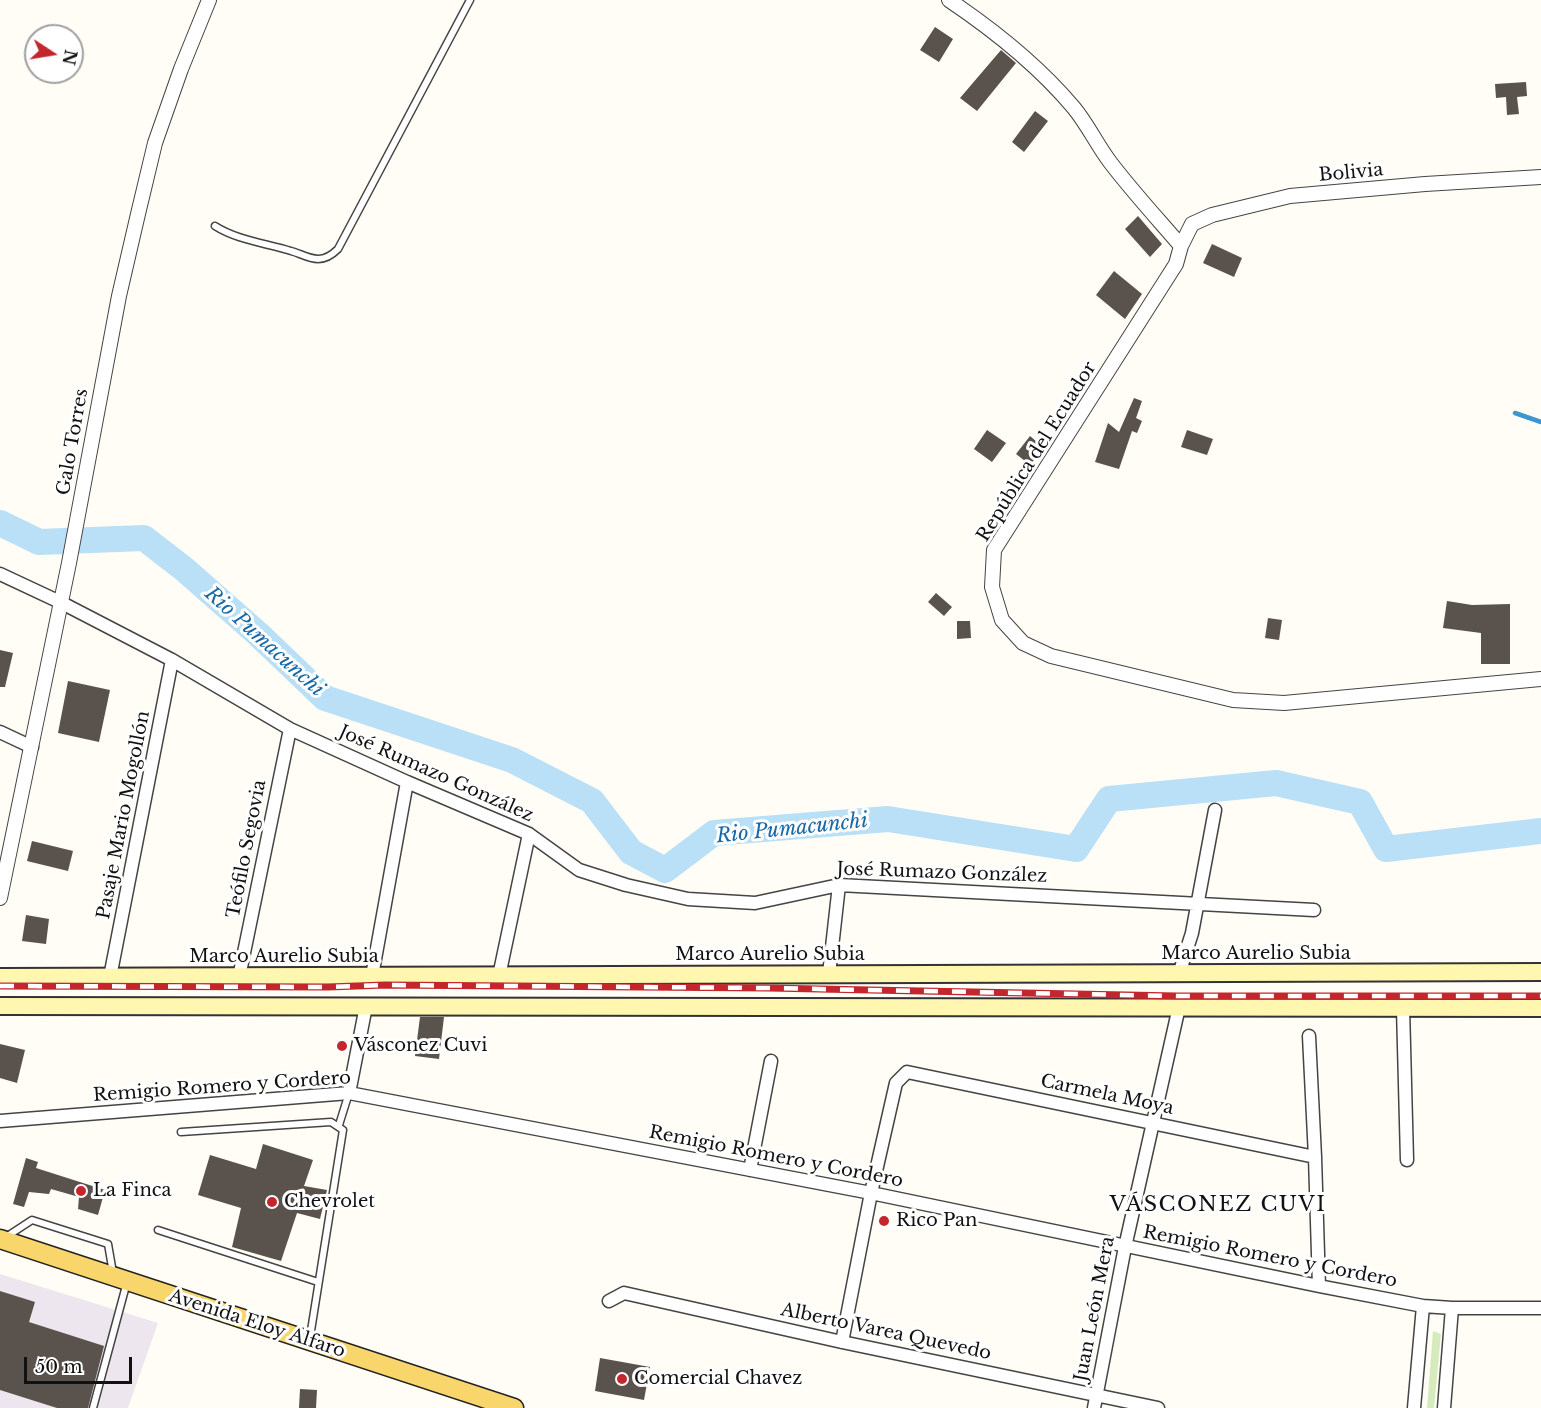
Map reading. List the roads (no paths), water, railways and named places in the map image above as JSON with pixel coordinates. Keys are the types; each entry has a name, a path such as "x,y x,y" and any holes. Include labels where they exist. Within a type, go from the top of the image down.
{"main road":[{"name":"Marco Aurelio Subia","path":"0,977 1541,972"},
{"path":"0,1006 1541,1008"},
{"name":"Avenida Eloy Alfaro","path":"1,1239 514,1408"}],"street":[{"name":"Galo Torres","path":"0,898 62,603 119,296 155,143 181,69 209,0"},
{"path":"950,0 991,28 1037,68 1075,110 1108,160 1130,188 1181,246"},
{"name":"Bolivia","path":"1181,246 1192,224 1212,215 1290,196 1541,177"},
{"name":"República del Ecuador","path":"1181,246 1176,264 994,550 992,587 1002,620 1023,643 1051,656 1233,700 1284,703 1541,679"},
{"name":"José Rumazo González","path":"0,574 172,660 290,729 407,783 529,834 579,870 626,885 688,899 755,903 839,885 1197,902 1314,910"},
{"name":"Pasaje Mario Mogollón","path":"110,977 172,660"},
{"name":"Teófilo Segovia","path":"240,977 290,729"},
{"path":"0,732 32,747"},
{"path":"372,976 407,783"},
{"path":"1179,974 1192,933 1215,810"},
{"path":"499,976 529,834"},
{"path":"829,974 839,885"},
{"path":"349,1093 366,1006"},
{"name":"Juan León Mera","path":"1094,1408 1125,1247 1179,1007"},
{"path":"1403,1008 1407,1160"},
{"path":"1309,1036 1319,1286"},
{"path":"750,1170 771,1061"},
{"name":"Carmela Moya","path":"871,1193 896,1083 907,1072 1315,1157"},
{"name":"Remigio Romero y Cordero","path":"0,1121 349,1093 871,1193 1125,1247 1424,1306 1541,1308"},
{"path":"842,1342 871,1193"},
{"name":"Alberto Varea Quevedo","path":"609,1301 624,1293 842,1342 1158,1408"},
{"path":"1414,1408 1424,1306"},
{"path":"1444,1408 1452,1308"}],"lane":[{"path":"215,226 234,236 316,259 334,253 470,0"},
{"path":"339,1125 349,1093"},
{"path":"181,1132 331,1122 339,1125 343,1130 310,1341"},
{"path":"1,1239 32,1220 108,1244 120,1279 93,1408"},
{"path":"158,1230 318,1282"}],"waterway":[{"path":"1515,413 1541,422"},
{"name":"Rio Pumacunchi","path":"0,523 39,542 144,538 184,569 258,634 325,698 512,760 592,801 631,852 665,870 714,833 888,819 1076,849 1109,799 1276,783 1360,802 1386,849 1541,831"}],"railway":[{"path":"0,986 328,987 385,985 768,988 1177,996 1541,996"}],"place":[{"name":"Vásconez Cuvi","path":"342,1046"},
{"name":"La Finca","path":"81,1191"},
{"name":"Chevrolet","path":"272,1202"},
{"name":"Rico Pan","path":"884,1221"},
{"name":"Comercial Chavez","path":"622,1379"}],"district":[{"name":"VÁSCONEZ CUVI","path":"1218,1205"}]}
